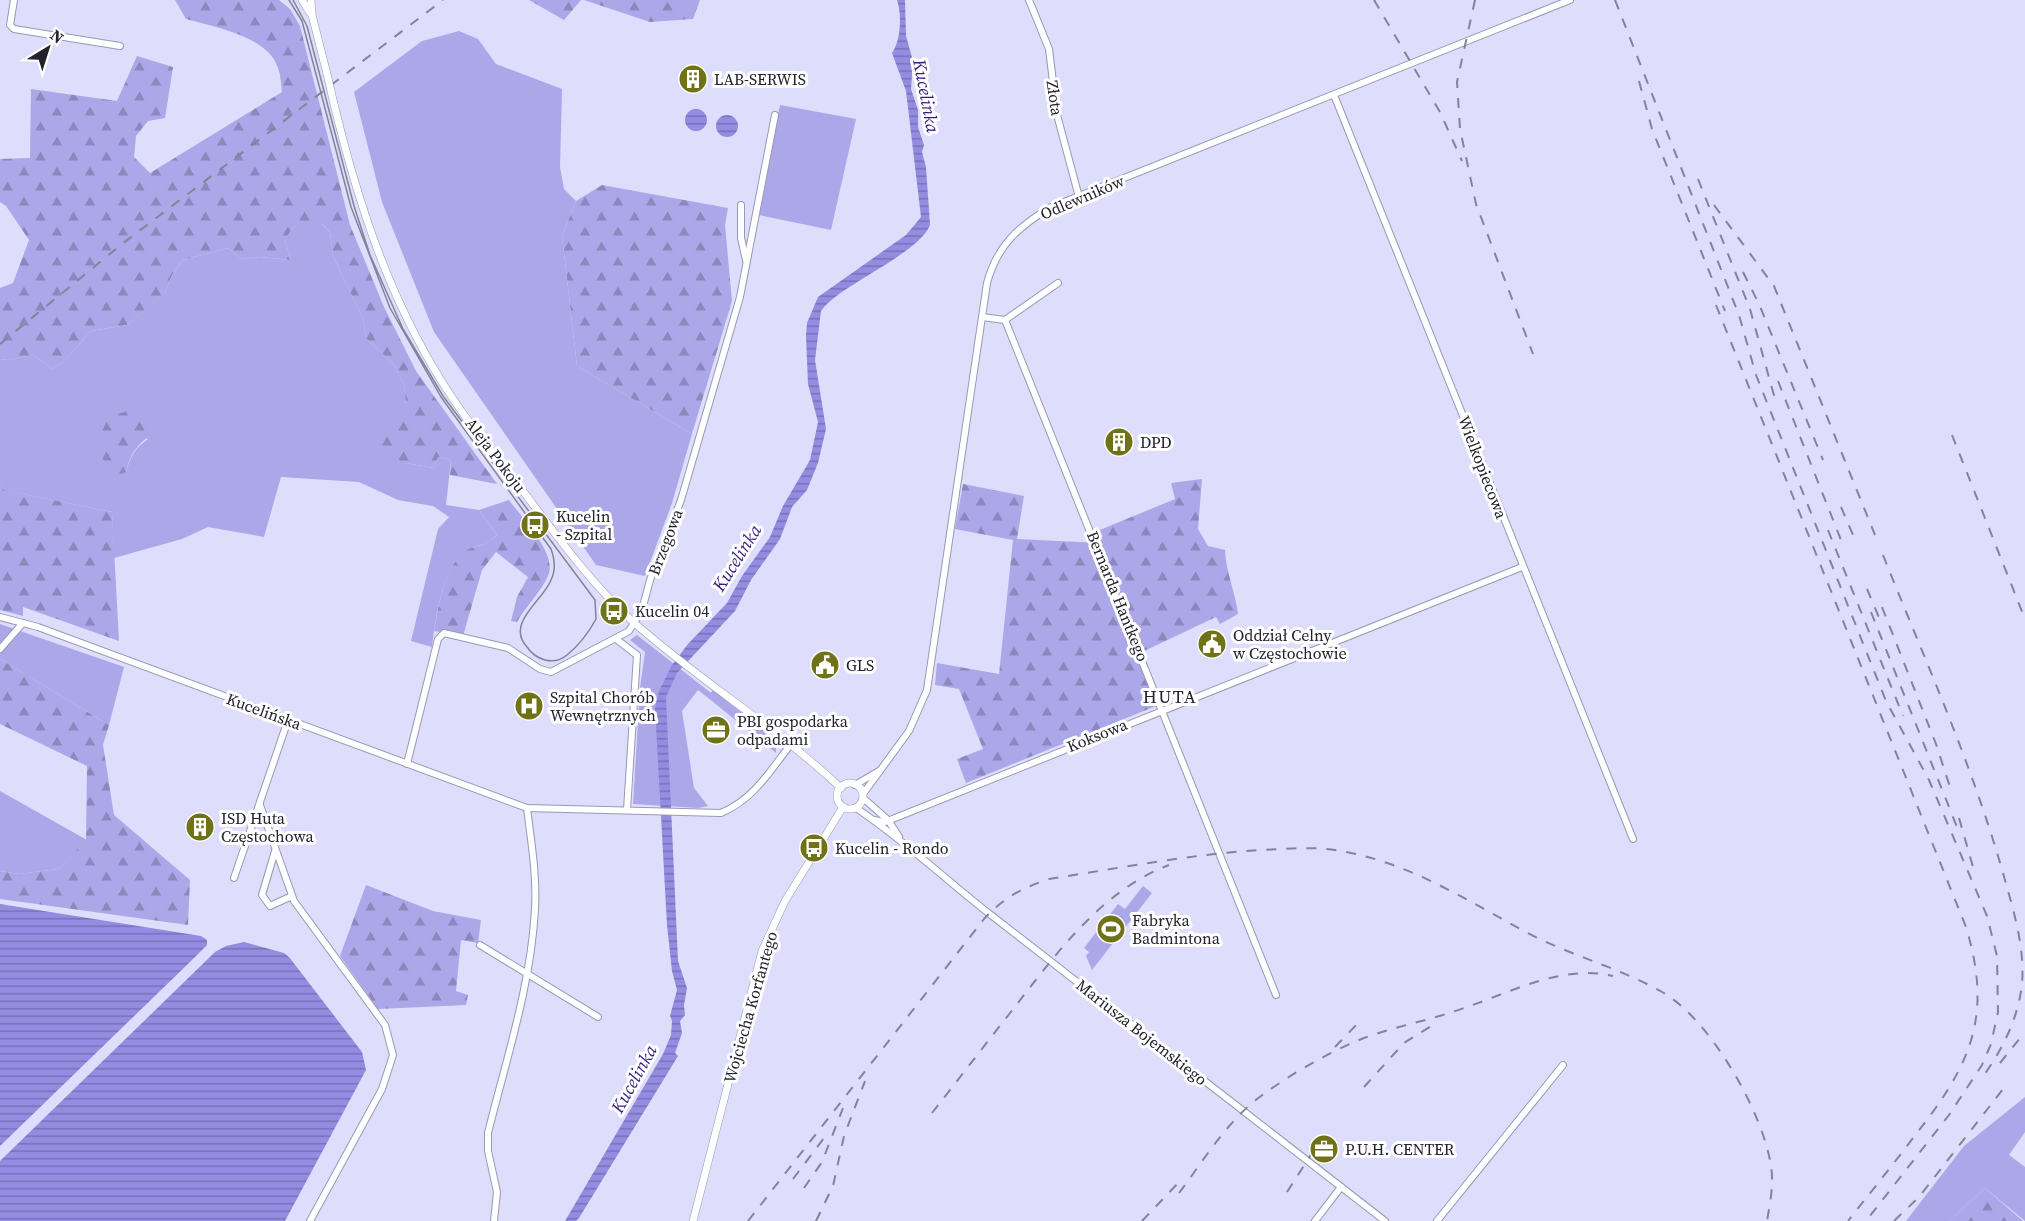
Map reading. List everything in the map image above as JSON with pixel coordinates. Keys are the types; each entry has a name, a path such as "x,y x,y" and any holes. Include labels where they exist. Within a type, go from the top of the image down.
{"street":[{"path":"14,0 10,25 14,29 120,46"},
{"name":"Aleja Pokoju","path":"303,0 312,15"},
{"name":"Aleja Pokoju","path":"311,0 312,15 334,104 369,231 382,266 419,344 443,384 580,566 634,622 791,744 841,788"},
{"name":"Złota","path":"1029,0 1049,49 1057,115 1079,197"},
{"name":"Odlewników","path":"863,796 909,731 927,690 982,317 992,266 1006,241 1023,225 1049,208 1570,0"},
{"name":"Wielkopiecowa","path":"1334,95 1633,839"},
{"name":"Brzegowa","path":"407,764 438,639 444,633 508,648 540,669 551,672 629,631 642,610 650,580 681,500 740,297 775,115"},
{"name":"Brzegowa","path":"741,206 741,238 747,261"},
{"path":"982,317 1005,320 1058,283"},
{"name":"Bernarda Hantkego","path":"1005,320 1276,995"},
{"name":"Koksowa","path":"874,820 888,820 1522,567"},
{"name":"Kucelińska","path":"0,617 23,623 527,808 721,813 737,806 754,792 791,744"},
{"path":"0,649 23,623"},
{"path":"616,639 637,655 627,810"},
{"path":"234,878 288,720"},
{"name":"Odlewników","path":"855,785 886,766"},
{"path":"847,784 855,785 863,796 856,808 843,807 837,799 841,788 847,784"},
{"name":"Mariusza Bojemskiego","path":"863,796 888,820 901,840"},
{"path":"260,806 292,896 385,1025 393,1055 382,1089 310,1221"},
{"name":"Wojciecha Korfantego","path":"693,1221 762,951 785,902 843,807"},
{"path":"494,1221 497,1192 488,1151 488,1133 521,1001 535,909 534,868 527,808"},
{"name":"Mariusza Bojemskiego","path":"856,808 901,840 951,883 1385,1221"},
{"path":"275,851 262,895 270,906 292,896"},
{"path":"480,945 598,1017"},
{"path":"1437,1221 1563,1065"},
{"path":"1315,1221 1341,1187"}],"green space":[{"path":"175,0 279,0 290,9 300,26 350,225 384,307 416,371 497,484 450,475 451,460 438,457 434,468 405,463 378,450 379,429 385,421 404,418 406,406 404,385 394,365 366,338 363,319 333,256 330,232 321,223 294,226 285,240 291,260 259,257 242,259 228,248 183,260 172,275 165,293 149,307 127,325 91,331 65,360 53,369 33,355 9,360 0,359 0,288 13,283 29,240 6,206 0,202 0,159 30,158 31,89 117,101 137,56 173,67 165,118 148,121 136,136 134,157 150,173 282,92 278,68 263,48 239,34 186,19"},
{"path":"529,0 581,0 564,20"},
{"path":"584,0 700,0 693,19 650,22"},
{"path":"459,31 478,39 496,64 562,89 560,167 564,189 576,201 562,236 577,366 692,434 672,503 645,576 596,565 434,332 382,202 354,92 422,41"},
{"path":"780,105 856,119 831,230 759,215"},
{"path":"602,185 728,208 725,225 732,301 692,434 577,366 562,236 576,201"},
{"path":"321,223 330,232 333,256 363,319 366,338 394,365 404,385 405,463 434,468 438,457 451,460 446,505 479,510 497,535 488,542 465,552 451,570 441,596 432,647 411,641 438,529 449,517 433,506 398,500 359,482 281,477 264,537 208,527 182,539 114,558 112,512 3,490 0,484 0,359 9,360 33,355 53,369 65,360 91,331 127,325 165,293 172,275 183,260 228,248 242,259 259,257 291,260 285,240 294,226","holes":["103,427 148,439 134,453 126,472"]},
{"path":"130,410 144,413 152,431 132,454 126,472 121,474 112,469 102,457 101,434 109,417"},
{"path":"1202,479 1198,529 1208,546 1225,550 1238,614 1220,624 1216,617 1138,654 1156,706 966,783 957,759 983,749 959,689 935,685 937,663 999,674 1013,540 955,529 963,484 1024,496 1017,539 1099,543 1095,532 1175,499 1171,483"},
{"path":"0,484 4,490 112,512 119,641 23,607 23,616 0,610"},
{"path":"509,500 537,536 548,557 550,567 545,582 517,622 511,621 517,597 528,577 496,552 482,570 463,636 434,631 443,589 451,569 464,552 488,542 497,535 479,510"},
{"path":"0,624 124,667 109,725 0,659"},
{"path":"637,635 711,693 707,697 698,690 682,711 694,788 708,806 698,808 633,804 640,688 645,652 630,640"},
{"path":"0,659 109,725 103,745 114,815 190,880 188,925 0,899 0,871 19,874 58,869 86,840 87,766 0,724"},
{"path":"713,690 776,740 776,753 707,697"},
{"path":"0,791 87,840 58,869 19,874 0,871"},
{"path":"366,885 433,911 481,920 478,943 461,940 456,991 468,995 466,1005 378,1009 340,956"},
{"name":"Fabryka Badmintona","path":"1143,886 1152,893 1092,970 1086,956 1089,952 1084,948 1118,904 1125,909"},
{"path":"2025,1097 2025,1132 2009,1155 2025,1167 2025,1221 1985,1188 1949,1221 1906,1221 1964,1146"},
{"path":"1985,1188 2023,1221 1949,1221"}],"shaded area":[{"path":"897,0 905,0 906,36 913,61 911,89 918,110 918,127 924,145 922,152 926,167 930,225 923,236 911,247 844,291 821,311 815,360 826,429 818,463 807,490 792,507 780,539 751,580 735,611 677,673 666,697 678,961 687,988 685,1015 680,1021 682,1033 675,1053 678,1056 579,1218 576,1221 565,1221 663,1054 671,1035 670,1016 677,990 672,971 667,925 655,708 659,691 672,665 688,644 727,603 742,576 770,537 783,506 810,460 818,422 808,384 806,336 807,323 818,297 906,235 921,217 906,91 892,53 900,27"},
{"path":"696,109 704,112 707,120 704,128 696,131 688,128 685,120 688,112"},
{"path":"727,115 735,118 738,126 735,134 727,137 719,134 716,126 719,118"},
{"path":"0,904 201,936 207,940 207,945 0,1146"},
{"path":"244,942 284,953 289,957 362,1052 366,1070 285,1221 0,1221 0,1161 215,952 226,946"}],"tram line":[{"path":"289,0 302,21 351,207 390,308 441,397 551,549 554,565 553,576 547,588 528,612 520,629 521,638 535,655 548,661 560,659 575,647 596,619 595,600 443,396 403,329 370,255 354,206 307,26 293,0"}],"railway":[{"path":"0,344 122,244 443,0"},
{"path":"1374,0 1440,112 1462,161"},
{"path":"1475,0 1457,82 1460,129 1476,204 1533,354"},
{"path":"1615,0 1739,315 1756,375 1886,701 1929,780 1987,916 1997,956 1998,1012 1991,1044 1982,1065 1949,1115 1866,1221"},
{"path":"1639,81 1652,129 1725,311"},
{"path":"1698,179 1750,309 1775,399"},
{"path":"1714,205 1774,286 1875,535"},
{"path":"1743,272 1759,304 1823,460"},
{"path":"1716,305 1966,927 1974,960 1977,989 1976,1015 1971,1040 1962,1064 1933,1112 1848,1221"},
{"path":"1778,381 1841,540"},
{"path":"1952,435 2025,619"},
{"path":"1841,507 1856,542"},
{"path":"1828,530 1903,716"},
{"path":"1883,555 1977,792 1991,832 2017,928 2022,956 2022,984 2017,1010 2008,1034 1981,1079"},
{"path":"1867,589 1880,620"},
{"path":"1882,607 1936,744 1950,787"},
{"path":"1871,612 1957,827"},
{"path":"1959,818 1973,867"},
{"path":"748,1221 984,919 1006,899 1049,879 1209,855 1310,848 1353,853 1405,869 1524,931 1645,983 1680,1005 1698,1023 1732,1069 1757,1120 1766,1144 1772,1173 1767,1221"},
{"path":"932,1113 1061,948 1080,928 1121,891 1169,865"},
{"path":"1179,1193 1237,1117 1249,1106 1285,1080 1337,1050 1364,1038 1452,1012 1537,982 1575,974 1594,973 1613,976"},
{"path":"1335,1047 1362,1019"},
{"path":"1364,1087 1404,1043 1436,1023"},
{"path":"2000,1063 2025,1032"},
{"path":"816,1221 833,1186 844,1136 865,1081"},
{"path":"1894,1221 1919,1197 2007,1084"},
{"path":"804,1188 822,1162 843,1108"},
{"path":"793,1179 827,1134"},
{"path":"1287,1192 1316,1147"},
{"path":"1142,1221 1182,1179"}],"place":[{"name":"LAB-SERWIS","path":"693,79"},
{"name":"DPD","path":"1119,442"},
{"name":"Kucelin - Szpital","path":"535,525"},
{"name":"Kucelin 04","path":"614,611"},
{"name":"Oddział Celny w Częstochowie","path":"1212,644"},
{"name":"GLS","path":"825,665"},
{"name":"Szpital Chorób Wewnętrznych","path":"529,706"},
{"name":"PBI gospodarka odpadami","path":"716,730"},
{"name":"ISD Huta Częstochowa","path":"200,827"},
{"name":"Kucelin - Rondo","path":"814,848"},
{"name":"Fabryka Badmintona","path":"1111,929"},
{"name":"P.U.H. CENTER","path":"1324,1149"}],"district":[{"name":"HUTA","path":"1170,697"}],"water label":[{"name":"Kucelinka","path":"926,96"},
{"name":"Kucelinka","path":"737,558"},
{"name":"Kucelinka","path":"634,1079"}]}
